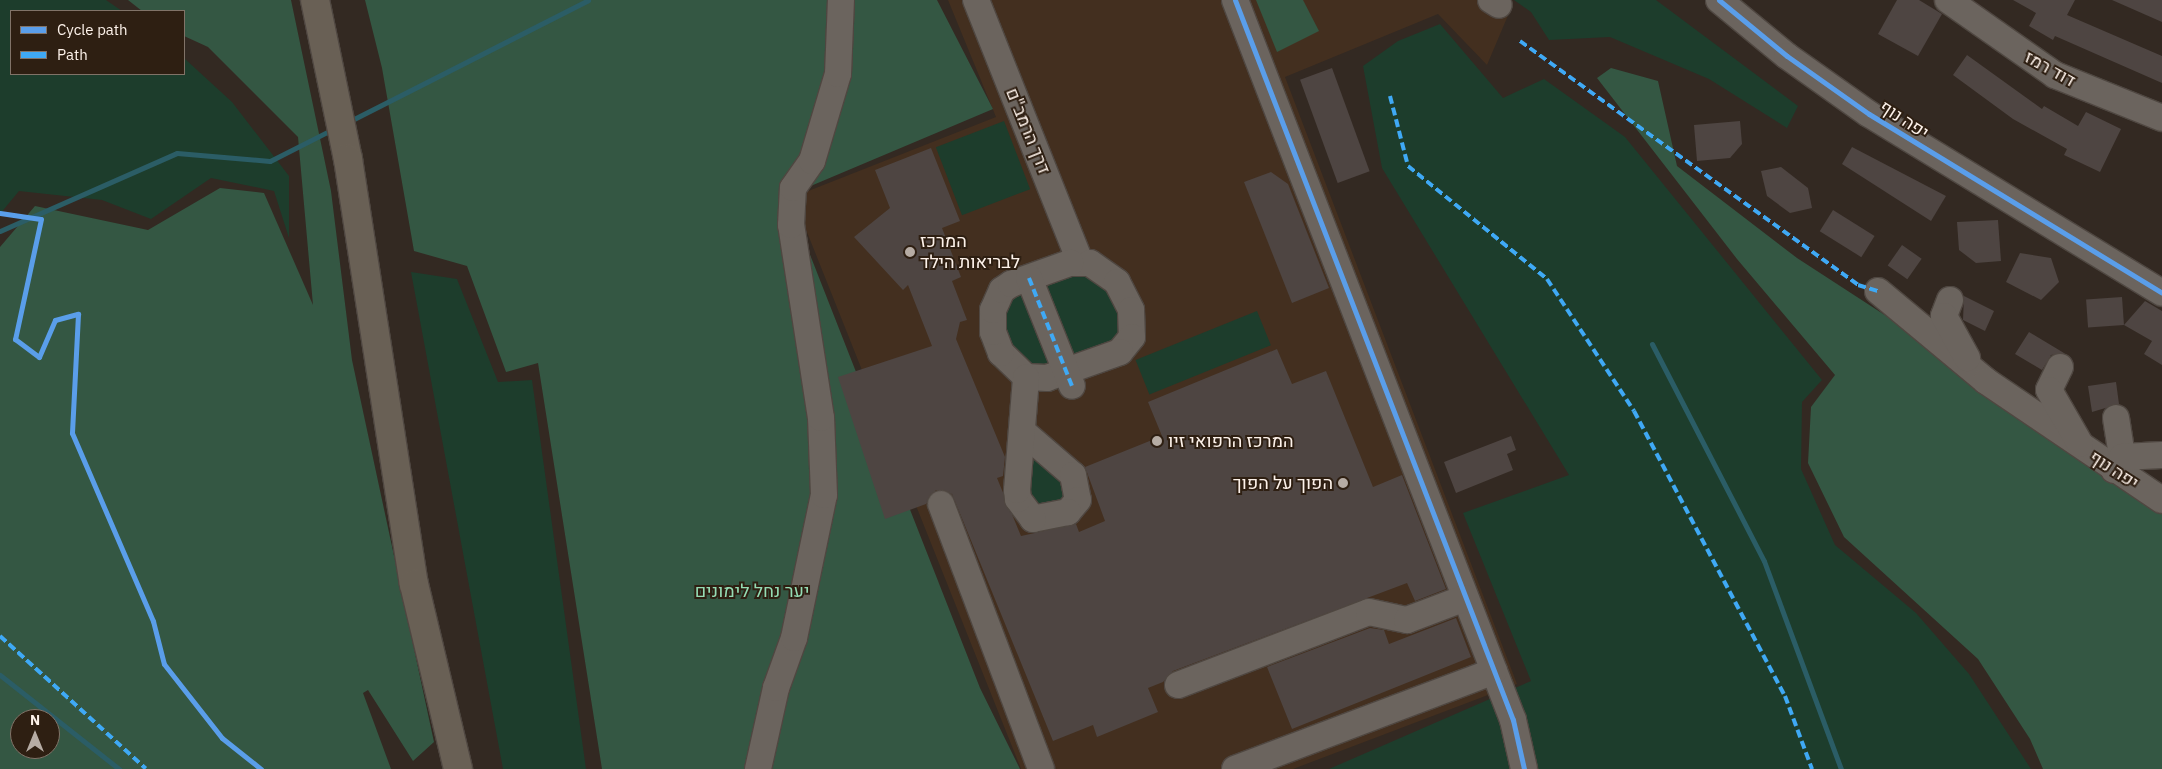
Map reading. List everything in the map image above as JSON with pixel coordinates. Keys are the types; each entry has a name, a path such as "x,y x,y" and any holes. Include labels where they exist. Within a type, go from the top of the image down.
{"highway":[{"path":"315,0 348,159 414,584 458,769"}],"street":[{"path":"758,769 776,688 794,638 824,494 821,418 791,225 793,188 812,161 838,74 841,0"},
{"name":"דרך הרמב\"ם","path":"976,0 1080,262"},
{"path":"1235,0 1520,738 1524,769"},
{"name":"יפה נוף","path":"1719,0 1787,56 1869,114 2162,293"},
{"name":"דוד רמז","path":"1948,0 2055,76 2162,118"},
{"path":"1080,262 1090,263 1117,282 1131,310 1133,326 1127,346 1120,352 1069,378 1026,376 1001,353 992,319 1002,290 1029,278 1080,262"},
{"path":"1029,278 1069,378"},
{"name":"יפה נוף","path":"1878,291 1973,370 2084,451 2118,464 2162,500"},
{"path":"1950,300 1944,316 1973,370"},
{"path":"2060,367 2049,390 2084,451"},
{"path":"1022,431 1026,376"},
{"path":"2116,418 2118,464 2162,455"},
{"path":"941,504 1041,769"},
{"path":"1178,685 1369,612 1407,620 1465,598"},
{"path":"1235,769 1494,671"}],"shaded area":[{"name":"המרכז הרפואי זיו","path":"948,0 1505,0 1512,6 1487,65 1438,14 1285,77 1517,684 1293,769 1021,769 793,197 996,117"}],"green space":[{"path":"0,0 106,0 121,10 10,10 10,75 185,75 185,59 232,102 289,176 289,238 274,191 211,178 151,219 102,200 19,191 0,214"},
{"path":"128,0 291,0 331,191 352,360 434,742 413,761 368,690 363,693 391,769 0,769 0,247 35,206 148,230 220,188 264,193 313,305 298,137 208,47 185,36 185,10 141,10"},
{"name":"יער נחל לימונים","path":"365,0 937,0 993,109 787,196 980,688 1020,769 602,769 538,363 506,372 467,266 414,251 382,68"},
{"path":"1256,0 1303,0 1319,31 1277,52"},
{"path":"1514,0 1656,0 1798,106 1787,128 1709,79 1610,37 1549,40 1531,12"},
{"path":"1440,24 1503,98 1544,79 1625,137 1822,380 1802,402 1801,469 1835,545 1916,613 1969,674 2031,769 1329,769 1531,681 1463,513 1569,475 1382,168 1363,66 1398,41"},
{"path":"1611,68 1658,81 1677,166 1797,258 2162,495 2162,769 2043,769 2030,739 1978,659 1844,537 1808,463 1811,407 1835,375 1737,259 1597,78"},
{"path":"1004,121 1030,189 962,215 936,147"},
{"path":"1080,269 1118,298 1121,341 1036,371 1007,349 1005,301"},
{"path":"411,272 457,279 498,382 532,380 586,769 503,769"},
{"path":"1257,311 1271,345 1149,394 1136,360"},
{"path":"1033,457 1060,474 1069,497 1042,510 1027,490"}],"building":[{"path":"1897,0 1919,0 1942,14 1918,56 1878,34"},
{"path":"2013,0 2075,0 2067,15 2162,56 2162,83 2055,36 2053,40 2029,26 2036,13"},
{"path":"2112,0 2162,0 2162,22"},
{"path":"1967,55 2042,109 2044,106 2078,126 2086,112 2121,129 2100,172 2064,155 2067,149 2013,119 1953,75"},
{"path":"1332,68 1370,171 1338,183 1300,80"},
{"path":"1740,121 1742,144 1730,158 1697,161 1694,125"},
{"path":"1852,147 1946,196 1931,221 1842,164"},
{"path":"931,148 960,221 942,228 961,277 952,281 967,320 960,322 956,339 1005,457 1003,476 997,478 1021,536 1076,524 1079,532 1105,521 1085,467 1162,436 1148,402 1277,349 1292,384 1326,371 1373,487 1402,475 1446,589 1415,601 1407,583 1173,671 1163,682 1148,688 1158,712 1097,737 1093,725 1053,741 952,494 936,490 926,504 885,519 838,377 932,346 908,285 903,290 854,237 890,208 875,170"},
{"path":"1781,167 1808,188 1812,208 1790,213 1767,196 1761,171"},
{"path":"1271,172 1288,184 1329,288 1292,303 1244,182"},
{"path":"1833,210 1875,236 1861,257 1820,231"},
{"path":"1998,220 2001,261 1976,263 1959,250 1957,222"},
{"path":"1902,245 1922,259 1907,279 1888,265"},
{"path":"2020,253 2051,258 2059,282 2041,300 2006,282"},
{"path":"1964,296 1994,311 1985,331 1963,320"},
{"path":"2122,297 2124,325 2088,327 2086,300"},
{"path":"2145,301 2162,311 2162,365 2144,354 2152,341 2124,325"},
{"path":"2029,332 2064,353 2051,355 2042,370 2015,354"},
{"path":"2116,382 2119,404 2092,412 2088,386"},
{"path":"1511,436 1516,450 1507,454 1513,470 1456,493 1444,462"},
{"path":"1456,618 1471,657 1292,729 1267,667 1370,628 1384,630 1389,644"}],"waterway":[{"path":"350,121 588,0"},
{"path":"0,231 177,153 270,161 333,129"},
{"path":"1652,344 1764,561 1841,769"},
{"path":"0,675 119,769"}],"marked path":[{"path":"1520,41 1858,285 1878,291"},
{"path":"1390,96 1408,166 1547,279 1634,411 1785,696 1812,769"},
{"path":"1029,278 1072,386"},
{"path":"0,636 146,769"}],"cycle path":[{"path":"1235,0 1513,720 1524,769"},
{"path":"1719,0 1787,56 1869,114 2162,293"},
{"path":"0,213 41,219 15,339 39,357 55,320 78,314 72,433 153,621 164,664 222,738 261,769"}],"place":[{"name":"המרכז לבריאות הילד","path":"910,252"},
{"name":"המרכז הרפואי זיו","path":"1157,441"},
{"name":"הפוך על הפוך","path":"1343,483"}]}
